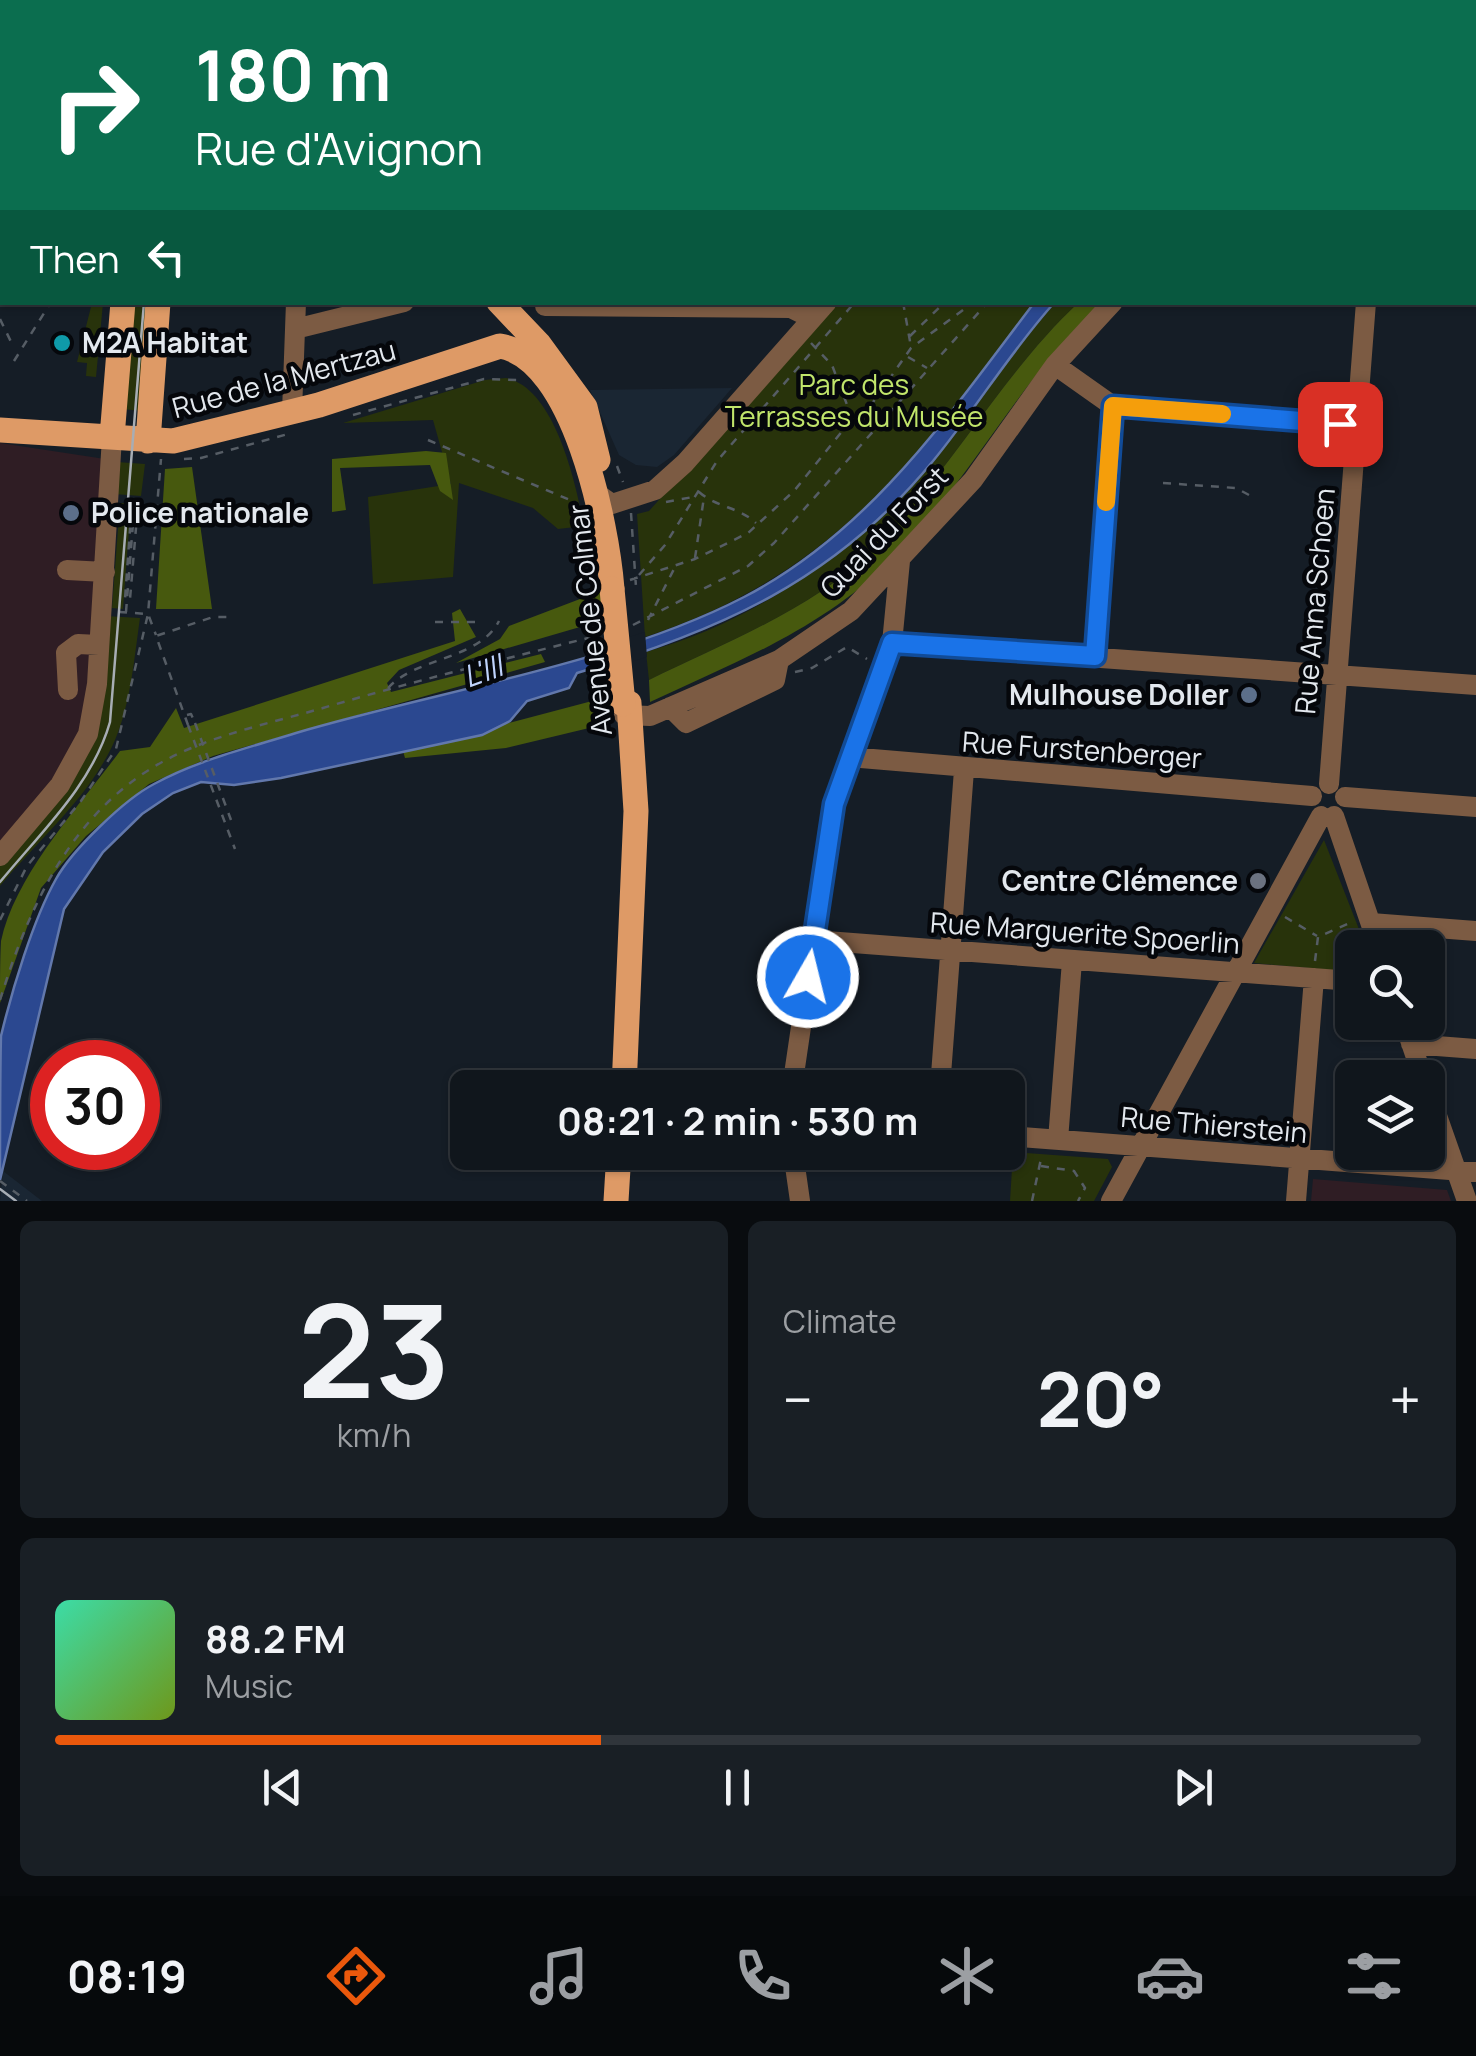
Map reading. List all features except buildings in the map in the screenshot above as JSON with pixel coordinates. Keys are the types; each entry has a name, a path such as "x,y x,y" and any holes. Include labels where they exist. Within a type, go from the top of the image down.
{"main road":[{"path":"112,437 123,305"},
{"path":"148,440 158,305"},
{"name":"Avenue de Colmar","path":"500,305 518,352 571,426 600,501 634,623 627,710"},
{"name":"Rue de la Mertzau","path":"0,430 184,439 298,420 462,361 518,352"},
{"name":"Avenue de Colmar","path":"518,352 585,407 600,501"},
{"name":"Avenue de Colmar","path":"623,585 634,786 625,1070"},
{"path":"616,1201 618,1170"}],"street":[{"path":"296,305 298,420"},
{"path":"295,329 392,305"},
{"name":"Rue de la Mertzau","path":"518,352 544,305"},
{"path":"732,305 791,308 805,325"},
{"path":"600,501 655,490 685,463 824,305"},
{"name":"Quai du Forst","path":"627,710 650,716 777,670 870,591 974,480 1055,365 1110,305"},
{"name":"Rue Anna Schoen","path":"1328,802 1366,305"},
{"path":"1055,365 1113,406 1357,424"},
{"path":"1095,656 1113,406"},
{"path":"0,856 76,762 88,734 102,610 112,437"},
{"path":"795,1070 834,804 889,653 900,561"},
{"path":"67,570 105,572"},
{"path":"870,591 884,602 895,619"},
{"path":"68,690 66,652 78,644 99,645"},
{"path":"889,653 1095,656 1476,685"},
{"name":"Rue Furstenberger","path":"848,758 1328,802 1476,807"},
{"path":"941,1070 964,770"},
{"path":"1111,1201 1328,802"},
{"path":"1328,802 1373,930"},
{"path":"1371,924 1476,931"},
{"name":"Rue Marguerite Spoerlin","path":"814,940 1335,980"},
{"path":"1058,1140 1072,960"},
{"path":"1296,1201 1314,978"},
{"path":"1410,1040 1417,1060"},
{"path":"1411,1044 1476,1049"},
{"path":"1445,1127 1466,1172 1467,1201"},
{"name":"Rue Thierstein","path":"1025,1138 1466,1172"},
{"path":"796,1170 800,1201"}],"path":[{"path":"14,360 49,305"},
{"path":"623,585 665,546 718,461 853,305"},
{"path":"905,305 911,348"},
{"path":"910,336 942,305"},
{"path":"623,585 695,559 758,524 794,492 852,419 869,408 911,348 970,305"},
{"path":"634,623 761,554 811,507 985,305"},
{"path":"0,319 13,346"},
{"path":"805,325 832,366 852,419"},
{"path":"339,419 484,379 518,352"},
{"path":"906,356 928,368"},
{"path":"234,849 148,614 159,459 201,458 298,420"},
{"path":"428,440 573,502 600,501"},
{"path":"1163,482 1236,488 1248,495"},
{"path":"697,491 715,506 750,516 758,524"},
{"path":"695,559 704,497"},
{"path":"126,612 135,498"},
{"path":"634,623 676,566"},
{"path":"102,610 148,614"},
{"path":"156,636 212,617 228,617"},
{"path":"435,622 483,622"},
{"path":"387,689 400,674 486,639 499,622"},
{"path":"0,1000 46,878 126,788 164,761 218,739 387,689 599,635"},
{"path":"777,670 812,668 847,647 867,659 889,653"},
{"path":"185,715 191,714 195,723 230,820"},
{"path":"1270,909 1318,937"},
{"path":"1318,937 1353,922 1371,924"},
{"path":"1314,978 1318,937"},
{"path":"1025,1146 1028,1150 1043,1150 1032,1201"},
{"path":"1040,1165 1074,1171 1085,1188 1078,1201"},
{"path":"0,1181 27,1201"}],"shaded area":[{"path":"732,388 674,455 657,467 636,465 619,455 590,390"},
{"path":"0,443 105,459 86,701 76,744 56,781 0,848"},
{"path":"3,1171 42,1201 0,1201"},
{"path":"1313,1179 1447,1190 1451,1201 1311,1201"}],"green space":[{"path":"91,305 103,305 96,377 86,376 87,363 77,362"},
{"path":"129,305 151,305 143,411 121,409"},
{"name":"Parc des Terrasses du Musée","path":"833,305 1032,305 910,459 868,504 822,544 771,579 713,611 645,637 637,514 649,511"},
{"path":"1052,305 1076,305 1025,361 901,520 850,571 796,607 649,680 646,652 716,627 781,592 870,525 938,453"},
{"path":"1076,305 1100,305 1046,363 946,497 891,560 807,625 650,702 649,680 796,607 850,571 873,550 1050,331"},
{"path":"506,378 523,385 550,418 569,463 584,526 558,529 533,508 459,483 453,577 373,584 368,497 451,484 433,420 343,423 485,380"},
{"path":"426,451 446,453 453,500 440,491 430,465 340,468 346,510 332,512 332,459"},
{"path":"117,462 145,464 141,496 114,494"},
{"path":"192,467 212,609 156,609 165,469"},
{"path":"120,503 131,503 123,609 112,608"},
{"path":"601,591 604,620 456,663 500,639 509,626"},
{"path":"460,609 476,637 399,670 387,683 391,692 541,654 545,662 213,756 149,784 86,836 41,888 0,1003 1,941 8,916 34,866 120,751 150,747 176,708 184,728 455,641 452,613"},
{"path":"105,616 140,618 128,696 115,740 78,799 0,886 0,864 75,772"},
{"path":"611,696 610,723 506,748 405,758 403,751"},
{"path":"1324,840 1359,930 1335,930 1335,970 1254,963"},
{"path":"1025,1153 1108,1159 1112,1167 1094,1201 1010,1201 1012,1170 1025,1170"}],"water":[{"name":"L'Ill","path":"1032,305 1052,305 933,461 896,503 857,538 772,596 679,639 577,673 569,688 527,701 510,721 482,735 281,778 234,785 201,782 173,793 142,814 103,852 64,909 0,1180 1,1036 17,977 56,879 86,840 114,813 154,784 224,755 583,658 694,620 789,570 831,539 905,466"}],"pier":[{"path":"645,632 647,657 608,669 606,644"}],"tram line":[{"path":"0,882 78,787 110,722 144,305"},
{"path":"0,1189 16,1201"}],"slow traffic":[{"path":"1106,502 1113,406 1222,414"}],"place":[{"name":"M2A Habitat","path":"62,343"},
{"name":"Police nationale","path":"71,513"},
{"name":"Mulhouse Doller","path":"1249,695"},
{"name":"Centre Clémence","path":"1258,881"}],"route":[{"path":"808,977 834,804 892,643 1095,656 1113,406 1340,424"}]}
